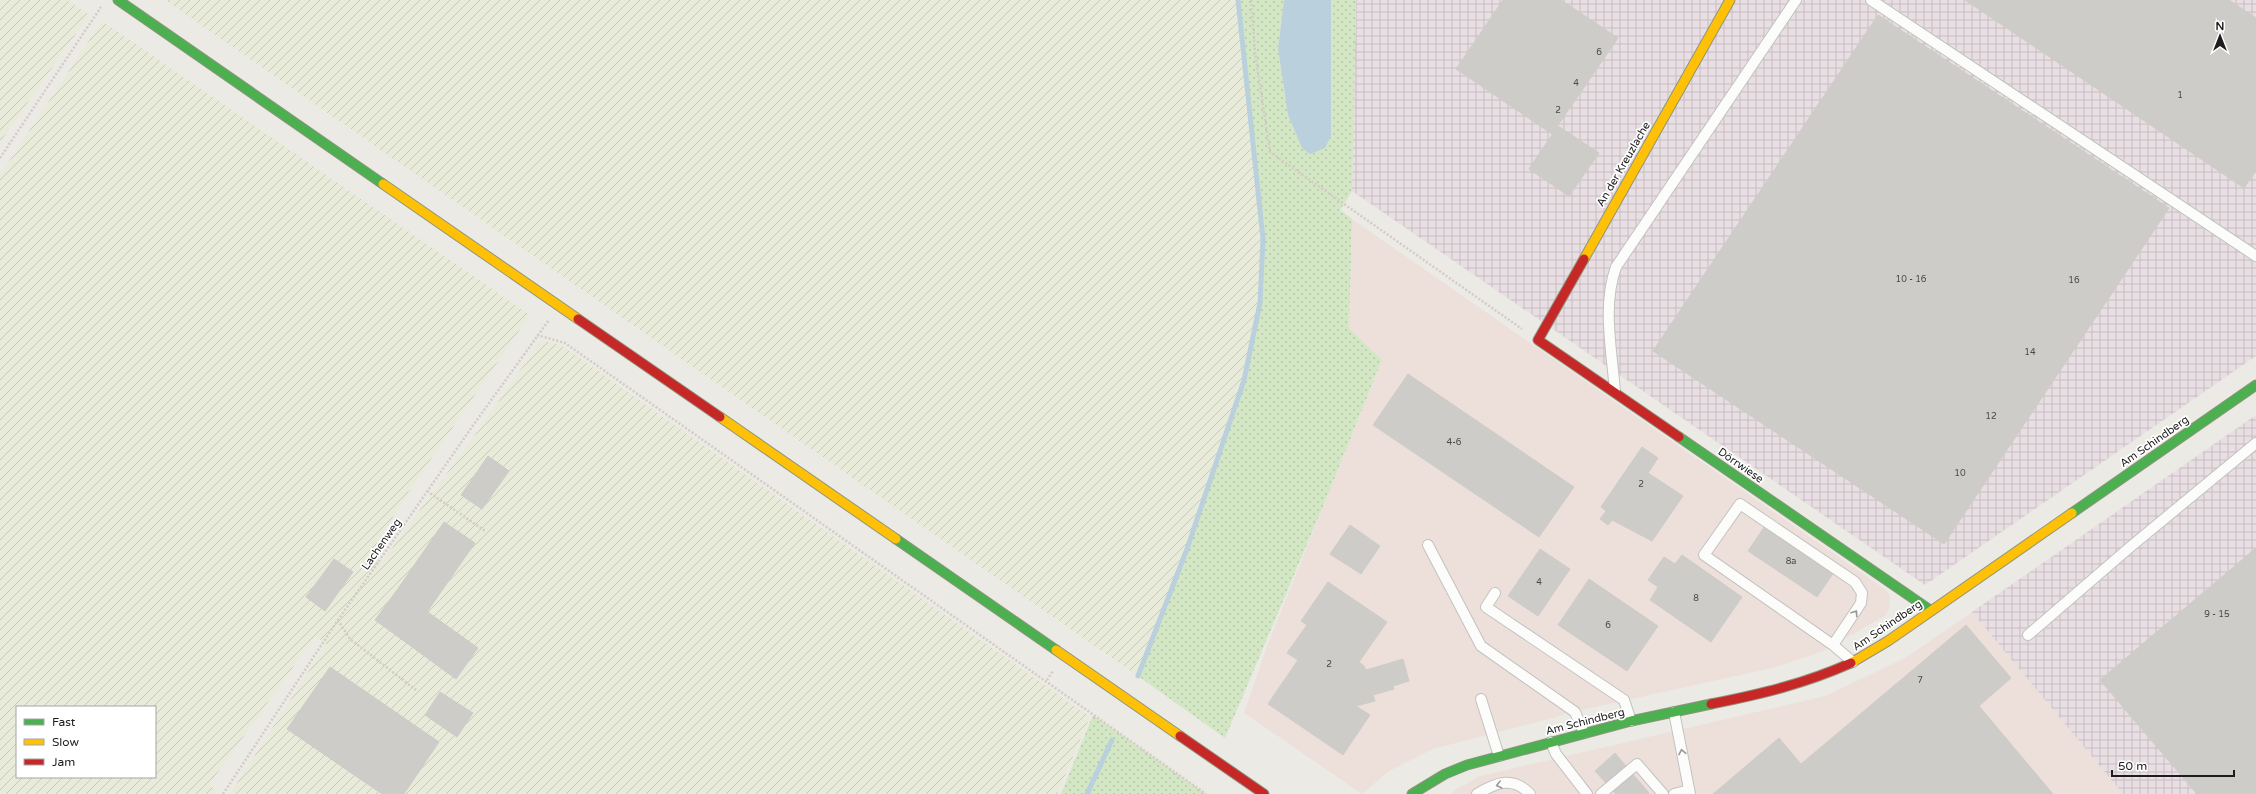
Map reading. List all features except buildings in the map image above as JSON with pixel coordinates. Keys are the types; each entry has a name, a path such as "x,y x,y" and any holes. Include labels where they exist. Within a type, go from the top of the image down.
{"street":[{"path":"118,0 1264,794"},
{"name":"An der Kreuzlache","path":"1538,340 1730,0"},
{"name":"Dörrwiese","path":"1538,340 1930,610"},
{"name":"Am Schindberg","path":"1412,794 1445,774 1468,765 1631,721 1766,694 1815,679 1853,662 1888,641 1930,610 2256,385"}],"lane":[{"path":"1615,393 1609,310 1610,286 1616,267 1796,0"},
{"path":"1871,0 2256,256"},
{"path":"2028,635 2129,548 2256,443"},
{"path":"1833,645 1861,603 1862,593 1855,582 1740,504 1704,555 1833,645 1853,662"},
{"path":"1428,545 1481,646 1575,712 1584,733"},
{"path":"1495,593 1486,607 1624,700 1631,721"},
{"path":"1481,699 1499,756"},
{"path":"1674,712 1690,792 1674,794"},
{"path":"1551,742 1556,754 1587,794"},
{"path":"1601,794 1637,764 1663,794"},
{"path":"1477,794 1487,788 1512,782 1521,785 1530,794"}],"path":[{"path":"0,158 106,0"},
{"path":"1251,0 1255,52 1270,152 1538,340"},
{"name":"Lachenweg","path":"223,794 338,620 427,491 537,335 559,307"},
{"path":"537,335 565,343 1206,794"},
{"path":"427,491 485,531"},
{"path":"338,620 350,639 416,690"}],"shaded area":[{"path":"1356,0 2256,0 2256,356 1925,585 1352,191"},
{"path":"1352,219 1886,590 1890,597 1889,609 1885,616 1821,652 1772,668 1564,714 1546,702 1564,715 1433,749 1389,771 1362,794 1244,713 1267,646 1382,361 1349,328"},
{"path":"2256,415 2256,794 2123,794 1972,612"},
{"path":"1972,612 2123,794 1451,794 1455,790 1480,776 1825,696 1905,658"}],"green space":[{"path":"0,0 67,0 89,15 0,142"},
{"path":"165,0 1238,0 1263,239 1260,303 1244,380 1187,549 1138,676"},
{"path":"1238,0 1284,0 1278,49 1288,115 1302,148 1331,136 1331,0 1356,0 1352,191 1340,210 1352,219 1349,328 1382,360 1324,504 1225,738 1138,676 1187,549 1244,380 1260,303 1263,239"},
{"path":"102,21 530,315 409,491 369,556 381,563 481,427 541,340 561,345 1090,717 1057,794 230,794 326,644 315,636 209,785 218,791 215,794 0,794 0,175"},
{"path":"1093,715 1206,794 1061,794"}],"water":[{"path":"1284,0 1331,0 1331,136 1325,148 1310,154 1302,148 1288,115 1278,49"}],"waterway":[{"path":"1138,676 1187,549 1244,380 1260,303 1263,239 1238,0"},
{"path":"1087,794 1112,740"}],"traffic: fast":[{"path":"118,0 383,184"},
{"path":"2072,513 2256,385"},
{"path":"1679,437 1930,610"},
{"path":"896,539 1056,650"},
{"path":"1412,794 1445,774 1467,765 1631,721 1711,704"}],"traffic: slow":[{"path":"1584,259 1730,0"},
{"path":"383,184 578,319"},
{"path":"720,417 896,539"},
{"path":"1851,663 1888,641 2072,513"},
{"path":"1056,650 1180,736"}],"traffic: jam":[{"path":"1584,259 1538,340 1679,437"},
{"path":"578,319 720,417"},
{"path":"1711,704 1782,688 1816,677 1851,663"},
{"path":"1180,736 1264,794"}]}
